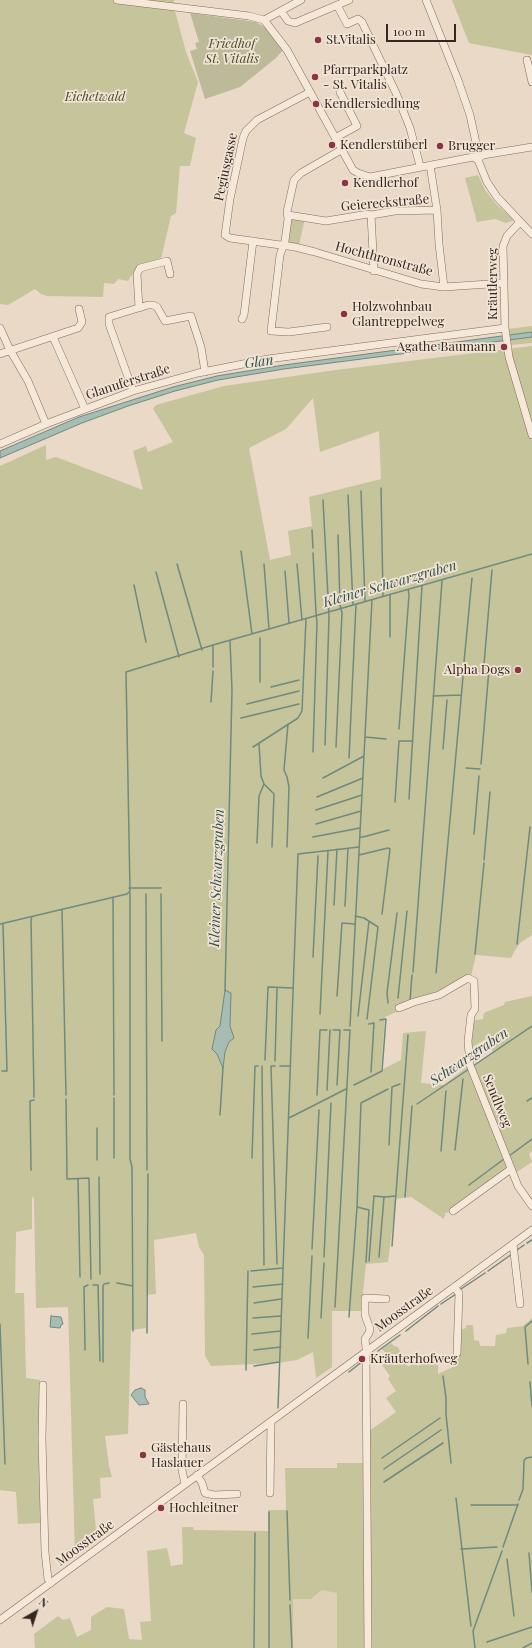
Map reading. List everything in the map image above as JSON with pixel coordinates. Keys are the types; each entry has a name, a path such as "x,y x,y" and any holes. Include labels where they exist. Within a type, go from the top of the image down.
{"street":[{"path":"117,0 249,16 264,20 284,45 353,170 364,176 471,157 477,159"},
{"path":"264,20 301,0"},
{"path":"281,11 288,21 295,23 349,0"},
{"path":"426,0 458,80 470,115 478,152 477,159 491,189 532,234"},
{"path":"337,5 346,24 358,19 362,22 396,93 410,128 420,166"},
{"path":"527,60 532,82"},
{"name":"Pegiusgasse","path":"225,235 230,199 243,138 246,131 257,120 310,92"},
{"path":"335,138 357,126 340,92"},
{"path":"477,159 483,155 532,147"},
{"path":"327,327 289,332 271,331 283,246 285,241 288,215 287,212 295,178 312,166 341,150"},
{"path":"430,165 437,210 444,287"},
{"name":"Geiereckstraße","path":"288,215 326,221 395,211 437,210"},
{"path":"371,215 374,271"},
{"name":"Kräutlerweg","path":"268,359 505,329 503,246 507,236 520,222"},
{"name":"Hochthronstraße","path":"225,235 230,238 317,253 421,284 444,287 504,283"},
{"path":"242,319 244,315 254,241"},
{"path":"139,308 137,274 140,268 167,261 170,274"},
{"path":"133,392 109,324 109,317 148,305 157,307 165,322 191,316 201,346 205,372"},
{"path":"0,354 80,327 82,322 79,309"},
{"path":"0,328 10,350 28,381 46,424"},
{"path":"505,329 509,357 532,435"},
{"path":"53,337 85,409"},
{"name":"Glanuferstraße","path":"0,444 46,424 133,392 205,372 268,359"},
{"name":"Sendlweg","path":"399,1008 439,995 468,978 474,981 475,1009 471,1016 468,1041 471,1068 518,1186 532,1206"},
{"path":"453,1211 511,1169"},
{"name":"Moosstraße","path":"0,1620 532,1230"},
{"path":"512,1244 520,1304"},
{"name":"Moosstraße","path":"454,1287 459,1292 457,1353"},
{"name":"Moosstraße","path":"367,1352 365,1339 370,1329 365,1315 365,1298 386,1299"},
{"path":"367,1352 368,1648"},
{"path":"44,1385 42,1439 45,1552 48,1579 51,1583"},
{"path":"183,1404 182,1470 185,1484"},
{"path":"270,1422 270,1493"},
{"path":"197,1476 202,1483 205,1493 237,1494"}],"shaded area":[{"path":"532,332 532,337 284,369 218,380 175,391 128,406 82,423 0,458 0,451 79,417 173,387 217,376 284,365"},
{"path":"225,990 231,993 230,1026 234,1038 229,1042 225,1052 223,1068 217,1054 212,1049 216,1030 220,1026"},
{"path":"51,1316 61,1317 63,1324 60,1328 50,1327"},
{"path":"141,1388 145,1390 145,1397 149,1404 139,1405 131,1395 135,1390"},
{"path":"322,1590 337,1592 337,1648 293,1648 293,1599 311,1599"}],"green space":[{"name":"Eichetwald","path":"0,0 174,0 175,11 186,52 198,82 184,133 196,138 190,166 180,166 176,213 171,216 161,259 131,276 128,281 118,279 114,284 104,283 103,297 47,296 41,294 35,289 8,305 0,304"},
{"path":"452,0 532,0 532,55 469,43"},
{"name":"Friedhof St. Vitalis","path":"190,13 256,22 266,28 283,50 276,58 240,87 205,99 190,51 197,49 195,43 199,42"},
{"path":"478,175 485,190 497,205 514,220 506,223 495,219 477,222 465,178"},
{"path":"292,217 305,218 299,245 289,242 287,238"},
{"path":"532,326 532,332 508,336 508,329"},
{"path":"532,337 532,343 510,345 509,340"},
{"path":"532,346 532,935 520,943 511,958 476,955 471,976 385,1017 381,1070 401,1060 403,1033 426,1031 421,1083 444,1085 468,1066 473,1066 493,1052 486,1039 469,1049 471,1021 483,1019 484,1013 504,1005 505,1002 532,996 532,1151 529,1154 532,1162 514,1174 513,1167 452,1210 447,1213 446,1212 444,1219 411,1197 396,1199 388,1262 366,1264 361,1311 332,1311 332,1367 316,1378 313,1352 297,1360 277,1363 211,1366 205,1356 204,1255 199,1247 196,1233 154,1240 156,1294 146,1295 146,1328 131,1330 128,1434 105,1436 112,1477 100,1478 101,1498 93,1499 97,1540 75,1555 68,1307 36,1308 34,1199 32,1196 32,1229 16,1232 15,1293 24,1293 26,1378 40,1380 43,1523 18,1524 16,1492 0,1490 0,466 46,445 46,460 56,457 143,490 133,451 146,446 148,452 173,442 153,409 156,405 224,386 336,370","holes":["313,398 320,452 379,431 381,479 309,497 312,526 288,531 291,555 270,560 249,448 286,429"]},
{"path":"532,1318 532,1648 337,1648 337,1593 322,1590 311,1599 293,1599 293,1648 35,1648 34,1634 58,1616 63,1620 70,1618 77,1637 91,1630 91,1617 107,1607 124,1609 129,1639 142,1640 140,1622 151,1621 147,1551 167,1548 171,1566 183,1564 182,1527 193,1527 194,1530 268,1531 268,1510 286,1510 285,1468 337,1468 337,1463 369,1463 369,1431 396,1412 386,1398 396,1391 388,1379 390,1376 382,1365 390,1359 382,1349 391,1343 398,1347 408,1367 415,1362 418,1366 430,1358 438,1358 438,1374 455,1366 456,1358 458,1358 460,1330 466,1328 466,1325 473,1325 474,1340 479,1341 480,1346 495,1346 496,1335 506,1333 507,1328 523,1326"}],"waterway":[{"path":"381,488 383,596"},
{"path":"361,491 365,601"},
{"path":"348,495 353,605"},
{"path":"323,500 329,617 325,745"},
{"path":"312,530 313,548"},
{"path":"336,747 342,613 340,605 338,535"},
{"path":"241,551 252,634"},
{"path":"313,553 317,622 313,752"},
{"name":"Kleiner Schwarzgraben","path":"0,924 127,894 130,891 126,672 213,645 532,554"},
{"path":"177,564 202,650"},
{"path":"264,564 269,629"},
{"path":"297,564 302,620"},
{"path":"484,664 492,570"},
{"path":"285,571 289,623"},
{"path":"156,572 179,657"},
{"path":"464,662 472,578"},
{"path":"413,972 442,581"},
{"path":"134,585 146,642"},
{"path":"409,799 422,586"},
{"path":"399,729 409,595 408,589"},
{"path":"390,595 390,637"},
{"path":"350,1026 372,600"},
{"path":"349,758 356,604"},
{"path":"253,747 298,718 302,711 306,619"},
{"path":"260,638 260,682"},
{"name":"Kleiner Schwarzgraben","path":"225,991 232,690 230,641"},
{"path":"213,645 213,667"},
{"path":"436,973 464,666"},
{"path":"481,764 489,669"},
{"path":"211,702 213,671"},
{"path":"271,687 299,680"},
{"path":"247,704 299,691"},
{"path":"433,696 461,695"},
{"path":"443,749 447,700"},
{"path":"241,718 299,704"},
{"path":"287,847 289,787 284,770 288,724"},
{"path":"365,737 386,739"},
{"path":"395,802 399,741 413,741"},
{"path":"259,744 261,776 264,784 274,794 272,847"},
{"path":"323,778 364,756"},
{"path":"466,768 480,769"},
{"path":"474,834 479,776"},
{"path":"317,797 363,778"},
{"path":"257,843 259,796 264,784"},
{"path":"484,860 490,792"},
{"path":"316,810 362,795"},
{"path":"316,824 361,811"},
{"path":"517,944 530,827"},
{"path":"313,837 360,828"},
{"path":"360,837 389,830"},
{"path":"278,1408 298,854 359,847"},
{"path":"345,906 348,848"},
{"path":"359,855 388,848 390,849 382,914"},
{"path":"334,905 337,849"},
{"path":"320,1014 328,851"},
{"path":"313,957 318,856"},
{"path":"475,954 484,863"},
{"path":"129,888 161,888"},
{"path":"130,893 130,1159 132,1167 133,1331"},
{"path":"146,894 147,1170"},
{"path":"161,894 162,1041"},
{"path":"113,897 114,1095"},
{"path":"62,909 66,1095"},
{"path":"398,998 407,911"},
{"path":"388,1003 387,993 397,913"},
{"path":"355,916 364,918 378,927 367,1019"},
{"path":"32,917 34,1097"},
{"path":"358,1016 369,921"},
{"path":"337,996 342,923 354,924"},
{"path":"2,1071 7,1071 3,924"},
{"path":"410,1001 412,975"},
{"path":"265,1060 268,987 293,988"},
{"path":"275,1061 277,988"},
{"path":"354,1085 382,1071 386,1019 380,1020"},
{"path":"369,1024 374,1023 371,1072"},
{"name":"Schwarzgraben","path":"473,1066 532,1026"},
{"path":"317,1095 320,1030 327,1030"},
{"path":"327,1090 330,1030"},
{"path":"333,1030 340,1030 337,1085"},
{"path":"335,1307 350,1030 344,1030"},
{"path":"392,1246 408,1035"},
{"path":"252,1158 255,1066 258,1066"},
{"path":"262,1066 264,1265"},
{"path":"275,1066 271,1066 277,1264"},
{"path":"280,1066 289,1066"},
{"name":"Kleiner Schwarzgraben","path":"220,1115 223,1067"},
{"name":"Schwarzgraben","path":"417,1104 469,1069"},
{"path":"455,1150 463,1079"},
{"path":"389,1145 392,1087 400,1084"},
{"path":"289,1118 346,1089"},
{"path":"349,1317 357,1207 361,1103 388,1089"},
{"path":"441,1151 446,1091"},
{"path":"114,1098 114,1158"},
{"path":"527,1101 532,1098"},
{"path":"66,1099 67,1179 89,1178 91,1279"},
{"path":"31,1170 30,1101 34,1100"},
{"path":"324,1257 331,1103"},
{"path":"405,1197 412,1106"},
{"path":"312,1249 319,1110"},
{"path":"97,1128 97,1160"},
{"path":"509,1156 532,1139"},
{"path":"469,1185 504,1159"},
{"path":"147,1333 148,1174"},
{"path":"99,1177 100,1274"},
{"path":"78,1179 80,1277"},
{"path":"369,1261 374,1196 384,1197"},
{"path":"379,1257 384,1197 396,1196"},
{"path":"357,1207 369,1210 366,1262"},
{"path":"527,1243 532,1240"},
{"path":"517,1250 524,1245"},
{"path":"488,1271 512,1254"},
{"path":"308,1338 312,1256"},
{"path":"321,1318 324,1263"},
{"path":"251,1271 283,1268"},
{"path":"246,1370 248,1271"},
{"path":"461,1289 485,1273"},
{"path":"103,1362 103,1286 104,1284 109,1283"},
{"path":"117,1283 133,1286"},
{"path":"253,1287 283,1284"},
{"path":"85,1350 84,1287 88,1285"},
{"path":"93,1285 98,1285 100,1361"},
{"path":"441,1304 456,1294"},
{"path":"254,1303 281,1299"},
{"path":"406,1331 438,1306"},
{"path":"253,1318 281,1316"},
{"path":"528,1364 525,1327 532,1321"},
{"path":"0,1324 5,1464"},
{"path":"252,1334 281,1331"},
{"path":"378,1351 400,1335"},
{"path":"254,1350 281,1347"},
{"path":"369,1358 373,1355"},
{"path":"349,1372 363,1361"},
{"path":"254,1366 279,1362"},
{"path":"443,1376 451,1463"},
{"path":"530,1382 532,1406"},
{"path":"382,1458 440,1418"},
{"path":"384,1469 441,1430"},
{"path":"384,1482 443,1443"},
{"name":"Schwarzgraben","path":"519,1500 523,1489 524,1461 526,1458 532,1457"},
{"path":"456,1498 471,1626"},
{"name":"Schwarzgraben","path":"503,1547 518,1504"},
{"path":"471,1505 518,1505"},
{"path":"287,1511 290,1600"},
{"path":"269,1512 269,1648"},
{"path":"254,1648 255,1533"},
{"path":"461,1549 497,1547"},
{"name":"Schwarzgraben","path":"475,1648 473,1631 502,1551"},
{"path":"529,1553 532,1592"},
{"path":"507,1559 514,1616"},
{"path":"290,1605 292,1648"},
{"path":"487,1642 532,1627"},
{"path":"523,1648 532,1643"}],"place":[{"name":"St.Vitalis","path":"318,40"},
{"name":"Pfarrparkplatz - St. Vitalis","path":"315,77"},
{"name":"Kendlersiedlung","path":"316,104"},
{"name":"Kendlerstüberl","path":"332,145"},
{"name":"Brugger","path":"440,146"},
{"name":"Kendlerhof","path":"345,183"},
{"name":"Holzwohnbau Glantreppelweg","path":"344,314"},
{"name":"Agathe Baumann","path":"504,347"},
{"name":"Alpha Dogs","path":"518,670"},
{"name":"Kräuterhofweg","path":"362,1359"},
{"name":"Gästehaus Haslauer","path":"143,1455"},
{"name":"Hochleitner","path":"161,1508"}],"water label":[{"name":"Glan","path":"259,362"}]}
